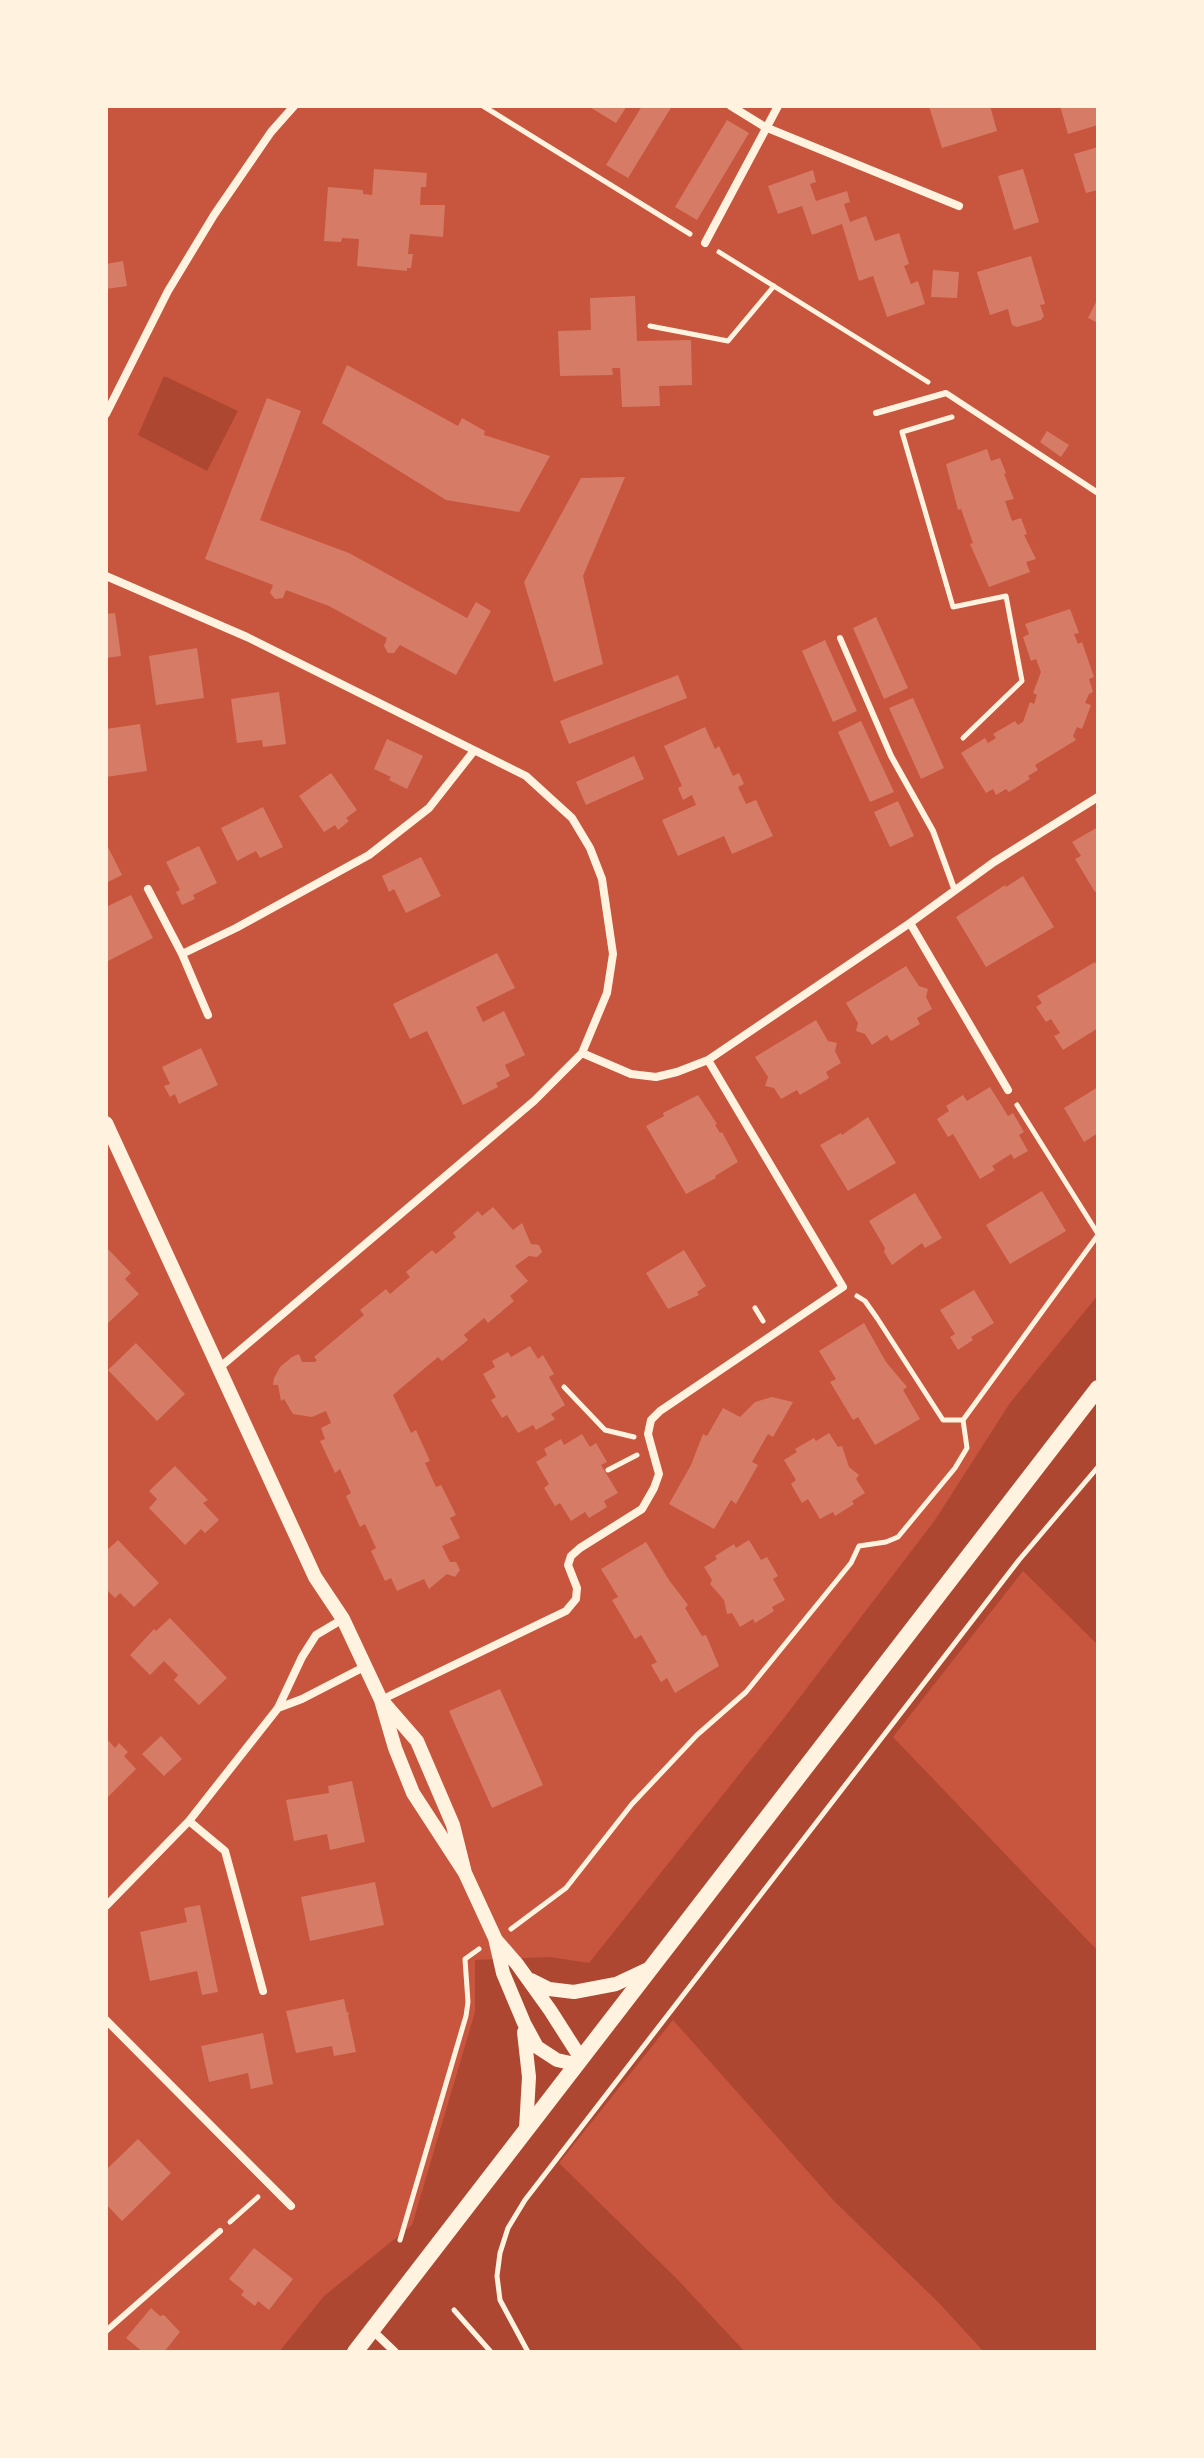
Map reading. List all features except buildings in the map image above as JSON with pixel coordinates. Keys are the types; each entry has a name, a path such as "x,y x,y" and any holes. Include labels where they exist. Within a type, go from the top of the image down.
{"main road":[{"path":"355,2352 1098,1388"}],"street":[{"path":"106,414 168,291 214,215 271,132 294,106"},
{"path":"731,106 765,127 959,206"},
{"path":"705,243 778,106"},
{"path":"106,576 247,637 526,776 572,818 590,848 602,879 613,954 607,993 582,1053 534,1101 219,1368"},
{"path":"182,954 369,855 429,808 473,752"},
{"path":"582,1053 631,1074 656,1077 708,1060 994,862 1098,797"},
{"path":"148,889 182,954 208,1015"},
{"path":"910,923 1008,1090"},
{"path":"381,1700 566,1611 576,1599 577,1588 568,1565 571,1556 642,1509 659,1474 648,1434 651,1420 843,1287 708,1060"},
{"path":"106,1123 315,1577 343,1619 381,1700 413,1793 465,1873 495,1938 503,1973 519,2012 537,2047 557,2060 577,2061"},
{"path":"106,1906 189,1821 278,1708 316,1635 343,1619"},
{"path":"278,1708 364,1667"},
{"path":"381,1700 417,1741 453,1825 465,1873"},
{"path":"189,1821 225,1851 263,1991"},
{"path":"495,1938 527,1978 577,2061"},
{"path":"527,1978 549,1989 574,1992 616,1984 648,1969"},
{"path":"519,2012 527,2045 529,2077 526,2129"},
{"path":"106,2020 291,2206"},
{"path":"372,2330 395,2352"}],"lane":[{"path":"876,413 946,393 1098,493"},
{"path":"840,638 891,756 933,831 955,891"},
{"path":"106,2331 220,2231"}],"path":[{"path":"650,326 728,341 774,286"},
{"path":"963,738 1022,681 1006,596 953,607 902,432 972,411"},
{"path":"400,2240 466,2016 465,1959 566,1888 632,1804 697,1735 746,1692 851,1563 859,1546 898,1537 955,1468 967,1448 963,1420 1098,1234 1008,1090"},
{"path":"843,1287 865,1301 943,1420 963,1420"},
{"path":"564,1387 605,1430 651,1444"},
{"path":"608,1470 651,1444"},
{"path":"528,2352 500,2300 497,2276 508,2228 525,2200 1019,1560 1098,1467"},
{"path":"220,2231 270,2186"},
{"path":"454,2310 491,2352"}],"shaded area":[{"path":"164,376 238,411 207,471 138,435"},
{"path":"1098,1295 1098,1645 1023,1571 893,1737 1098,1951 1098,2352 984,2352 940,2304 835,2202 673,2020 559,2163 677,2279 745,2352 279,2352 324,2296 412,2225 475,2012 475,1960 550,1957 589,1963 784,1718 935,1520 1010,1403"}]}
